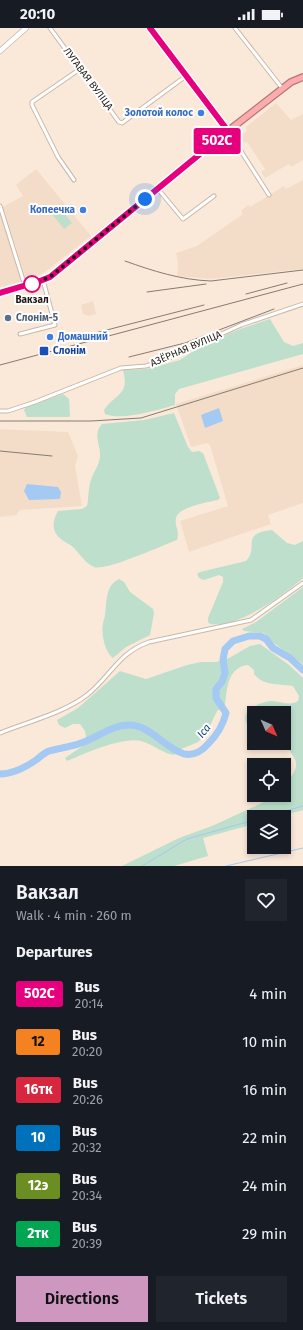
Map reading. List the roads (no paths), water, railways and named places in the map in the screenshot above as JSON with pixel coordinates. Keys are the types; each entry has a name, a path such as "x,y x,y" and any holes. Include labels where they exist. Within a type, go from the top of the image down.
{"highway":[{"path":"150,28 228,131 291,82 303,77"}],"main road":[{"path":"0,52 26,28"},
{"path":"291,82 303,73"},
{"path":"0,292 43,280 158,189 228,131"}],"street":[{"name":"ЛУГАВАЯ ВУЛІЦА","path":"50,28 119,122 122,123 186,76"},
{"path":"236,28 283,89"},
{"path":"74,180 58,157 32,105 32,102 80,69"},
{"path":"228,131 269,195"},
{"path":"158,189 183,219 214,196"},
{"path":"0,206 25,286"},
{"path":"20,334 55,325 43,280"},
{"name":"АЗЁРНАЯ ВУЛІЦА","path":"0,411 8,411 35,402 121,368 146,366 165,360 241,325 303,304"},
{"path":"0,733 75,703 88,694 124,655 135,647 149,642 251,620 303,583"}],"water":[{"path":"219,408 223,421 205,428 201,415"},
{"path":"27,484 58,487 61,492 60,499 29,500 24,491"}],"waterway":[{"name":"Іса","path":"0,774 10,773 24,768 49,751 87,741 110,729 129,725 140,727 150,732 178,752 188,754 198,752 214,737 225,718 226,713 216,698 216,689 222,682 225,673 223,660 225,649 233,641 249,636 260,636 266,639 273,648 290,658 303,670"},
{"path":"289,810 303,806"},
{"path":"142,866 187,839 247,822"},
{"path":"226,866 303,848"}],"railway":[{"path":"125,261 167,274 189,279 211,281 303,270"},
{"path":"246,294 287,283"},
{"path":"147,292 206,284"},
{"path":"0,365 303,284"},
{"path":"95,333 204,305"},
{"path":"129,357 185,343 274,309"},
{"path":"0,421 91,421 141,418 303,368"},
{"path":"0,451 52,456"}],"place":[{"name":"Золотой колос","path":"201,113"},
{"name":"Копеечка","path":"83,210"},
{"name":"Вакзал","path":"32,284"},
{"name":"Слонім-5","path":"8,318"},
{"name":"Домашний","path":"50,337"},
{"name":"Слонім","path":"44,351"}]}
